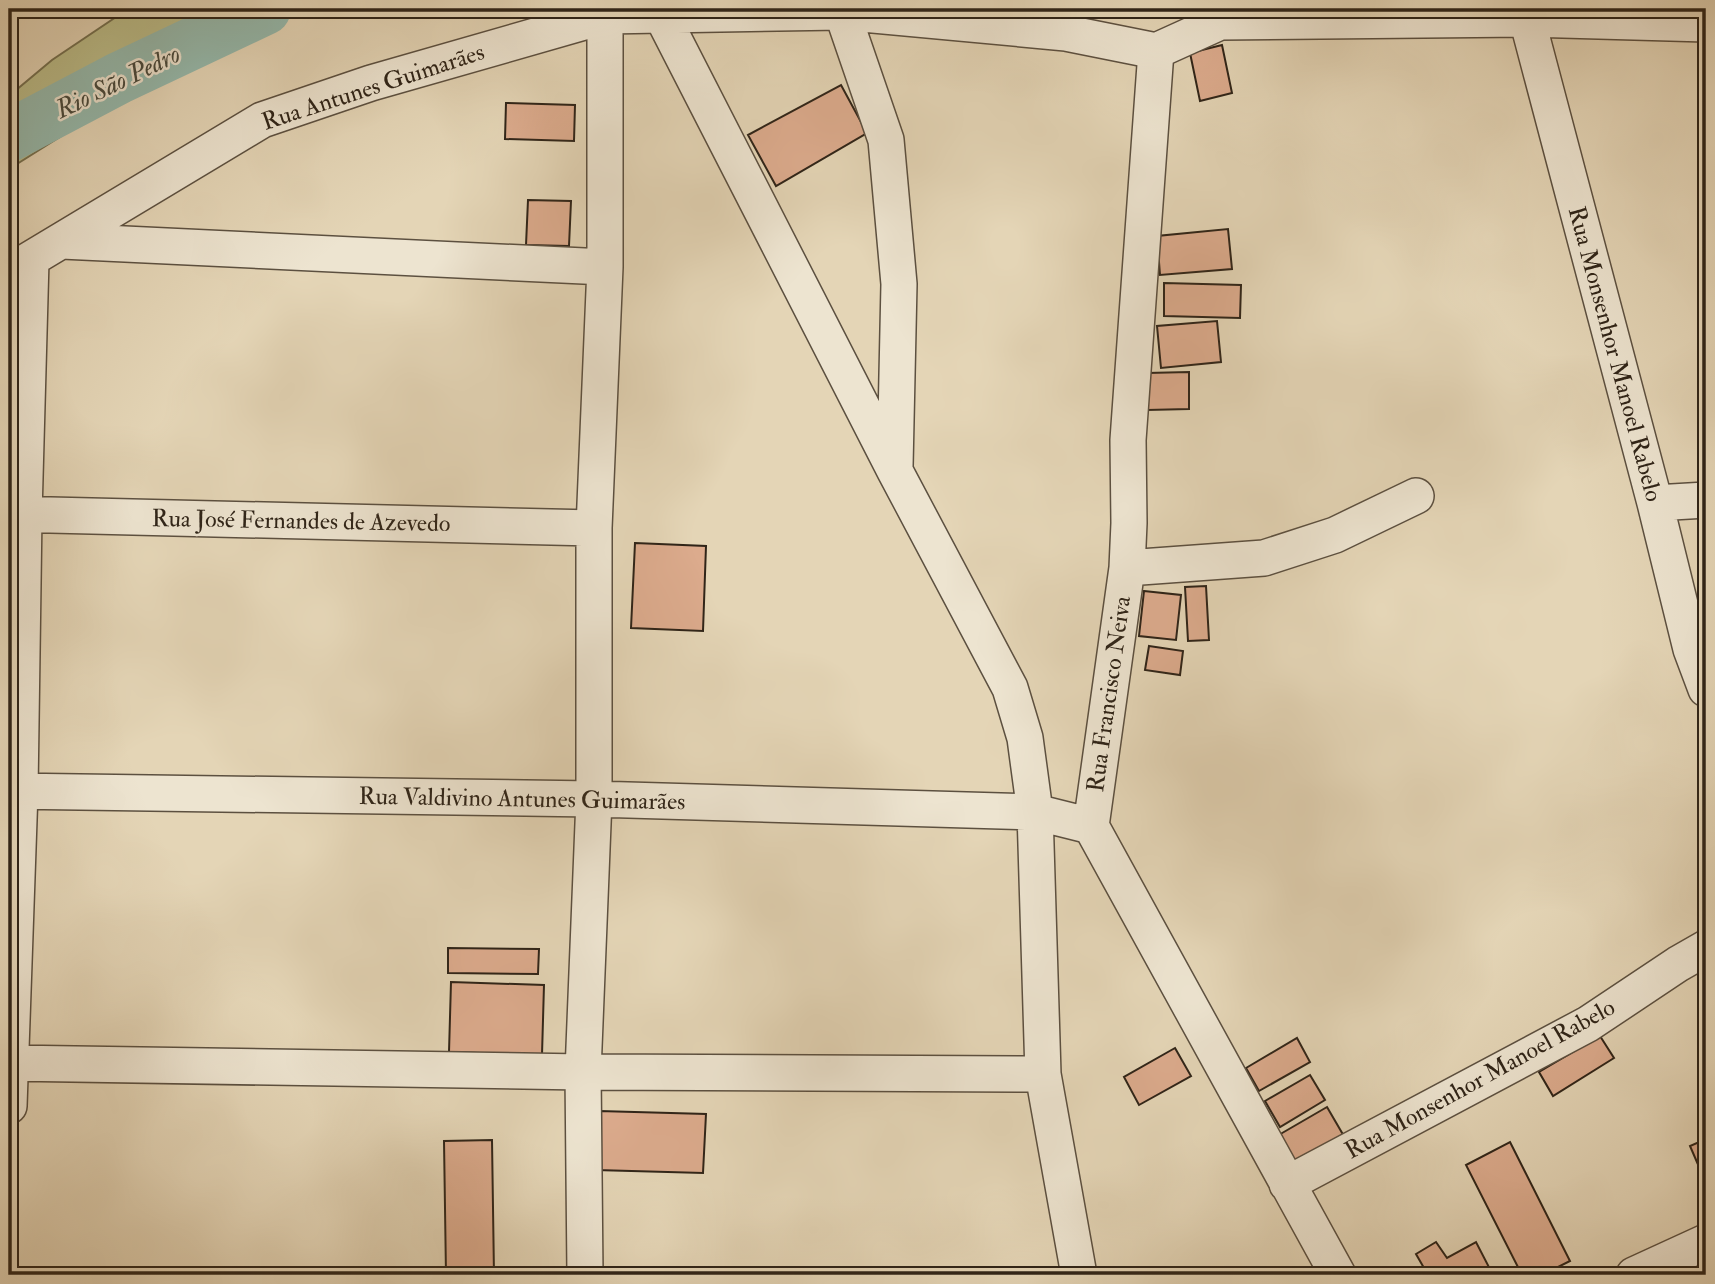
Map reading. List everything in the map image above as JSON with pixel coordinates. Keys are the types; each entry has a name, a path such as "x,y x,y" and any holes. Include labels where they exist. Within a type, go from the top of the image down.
{"street":[{"name":"Rua Antunes Guimarães","path":"20,266 262,120 371,83 605,16 841,11 1054,31 1156,51"},
{"path":"841,11 886,140 899,284 895,471"},
{"path":"661,15 895,471 1010,688 1025,738 1035,812 1043,1074 1079,1275"},
{"path":"1156,51 1222,15 1706,24"},
{"path":"585,1275 583,1072 594,799 594,528 605,267 605,16"},
{"name":"Rua Monsenhor Manoel Rabelo","path":"1527,19 1691,649 1706,689"},
{"name":"Rua Francisco Neiva","path":"1156,51 1128,440 1127,568 1091,826 1338,1275"},
{"path":"62,241 605,267"},
{"path":"9,1106 20,266"},
{"path":"1127,568 1264,558 1335,536 1416,496"},
{"path":"1655,503 1706,500"},
{"name":"Rua José Fernandes de Azevedo","path":"16,514 594,528"},
{"name":"Rua Valdivino Antunes Guimarães","path":"14,791 594,799 1035,812 1091,826"},
{"path":"1692,956 1706,923"},
{"name":"Rua Monsenhor Manoel Rabelo","path":"1287,1184 1588,1024 1692,956"},
{"path":"10,1063 583,1072 1043,1074"},
{"path":"1633,1275 1706,1242"}],"green space":[{"path":"128,9 314,9 231,38 9,169 9,96 52,60"}],"building":[{"path":"1222,45 1232,93 1200,101 1190,53"},
{"path":"841,85 867,133 776,186 748,135"},
{"path":"506,103 575,105 574,141 505,139"},
{"path":"528,200 571,201 569,246 526,245"},
{"path":"1228,229 1232,269 1160,275 1157,236"},
{"path":"1164,283 1241,285 1240,318 1164,316"},
{"path":"1217,321 1221,362 1161,368 1157,326"},
{"path":"1189,372 1189,409 1147,410 1147,373"},
{"path":"635,543 706,546 703,631 631,628"},
{"path":"1206,586 1209,640 1188,641 1185,587"},
{"path":"1144,591 1181,595 1176,640 1139,636"},
{"path":"1149,646 1183,651 1180,675 1145,670"},
{"path":"448,948 539,949 538,974 448,973"},
{"path":"451,982 544,985 542,1055 449,1052"},
{"path":"1600,1036 1614,1058 1553,1096 1539,1072"},
{"path":"1297,1038 1310,1062 1259,1091 1246,1068"},
{"path":"1175,1048 1191,1076 1139,1105 1124,1077"},
{"path":"1310,1075 1325,1100 1280,1127 1265,1101"},
{"path":"1327,1107 1345,1138 1296,1168 1277,1136"},
{"path":"599,1111 706,1114 703,1173 596,1170"},
{"path":"1706,1139 1706,1183 1690,1146"},
{"path":"492,1140 494,1275 446,1275 444,1141"},
{"path":"1510,1142 1570,1261 1542,1275 1522,1275 1466,1165"},
{"path":"1436,1242 1447,1258 1476,1242 1493,1275 1451,1275 1449,1272 1444,1275 1428,1275 1416,1254"}],"waterway":[{"name":"Rio São Pedro","path":"9,136 119,78 265,9"}]}
